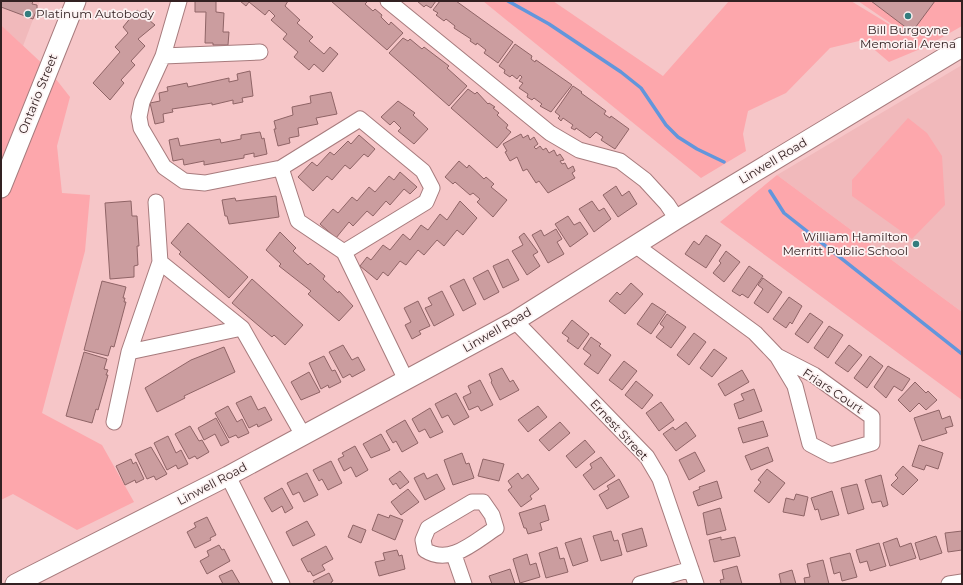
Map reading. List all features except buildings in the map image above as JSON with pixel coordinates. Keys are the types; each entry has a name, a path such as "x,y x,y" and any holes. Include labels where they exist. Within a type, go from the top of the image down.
{"main road":[{"name":"Ontario Street","path":"1,188 76,1"},
{"name":"Linwell Road","path":"20,583 228,476 515,321 677,219 962,47"}],"street":[{"path":"179,1 163,56 142,102 139,117 141,128 164,167 184,181 205,183 281,168 360,119 424,171 432,188 426,202 344,252"},
{"path":"388,1 550,133 579,150 620,161 645,180 677,219"},
{"path":"163,56 260,52"},
{"path":"281,168 298,221 344,252 406,380"},
{"path":"114,422 129,352 160,262 156,202"},
{"name":"Friars Court","path":"635,246 755,333 777,356 795,386 810,444 831,455 872,443 872,417 814,375 777,356"},
{"path":"160,262 242,328 303,435"},
{"name":"Ernest Street","path":"515,321 647,457 660,479 696,584"},
{"path":"129,352 242,328"},
{"path":"228,476 282,584"},
{"path":"472,502 483,502 492,514 496,528 454,555 434,556 424,550 423,540 428,528 472,502"},
{"path":"454,555 464,584"},
{"path":"640,584 691,569"},
{"path":"949,584 962,582"}],"shaded area":[{"path":"1,1 40,1 23,46 1,25"},
{"path":"483,1 553,1 663,76 729,1 851,1 915,40 858,1 962,1 962,26 925,47 889,62 863,40 830,48 786,93 748,111 743,134 746,151 701,178"},
{"path":"1,25 48,69 70,97 57,146 62,193 90,195 85,251 42,413 102,445 134,502 77,530 13,494 1,500"},
{"name":"William Hamilton Merritt Public School","path":"962,65 962,312 777,175"},
{"path":"908,118 927,133 942,156 945,205 912,239 852,196 852,180"},
{"path":"777,175 962,312 962,400 720,222"}],"waterway":[{"path":"508,1 549,24 621,72 641,88 666,125 678,137 697,149 724,162"},
{"path":"770,191 784,213 962,354"}],"place":[{"name":"Platinum Autobody","path":"28,14"},
{"name":"Bill Burgoyne Memorial Arena","path":"908,16"},
{"name":"William Hamilton Merritt Public School","path":"916,244"}]}
